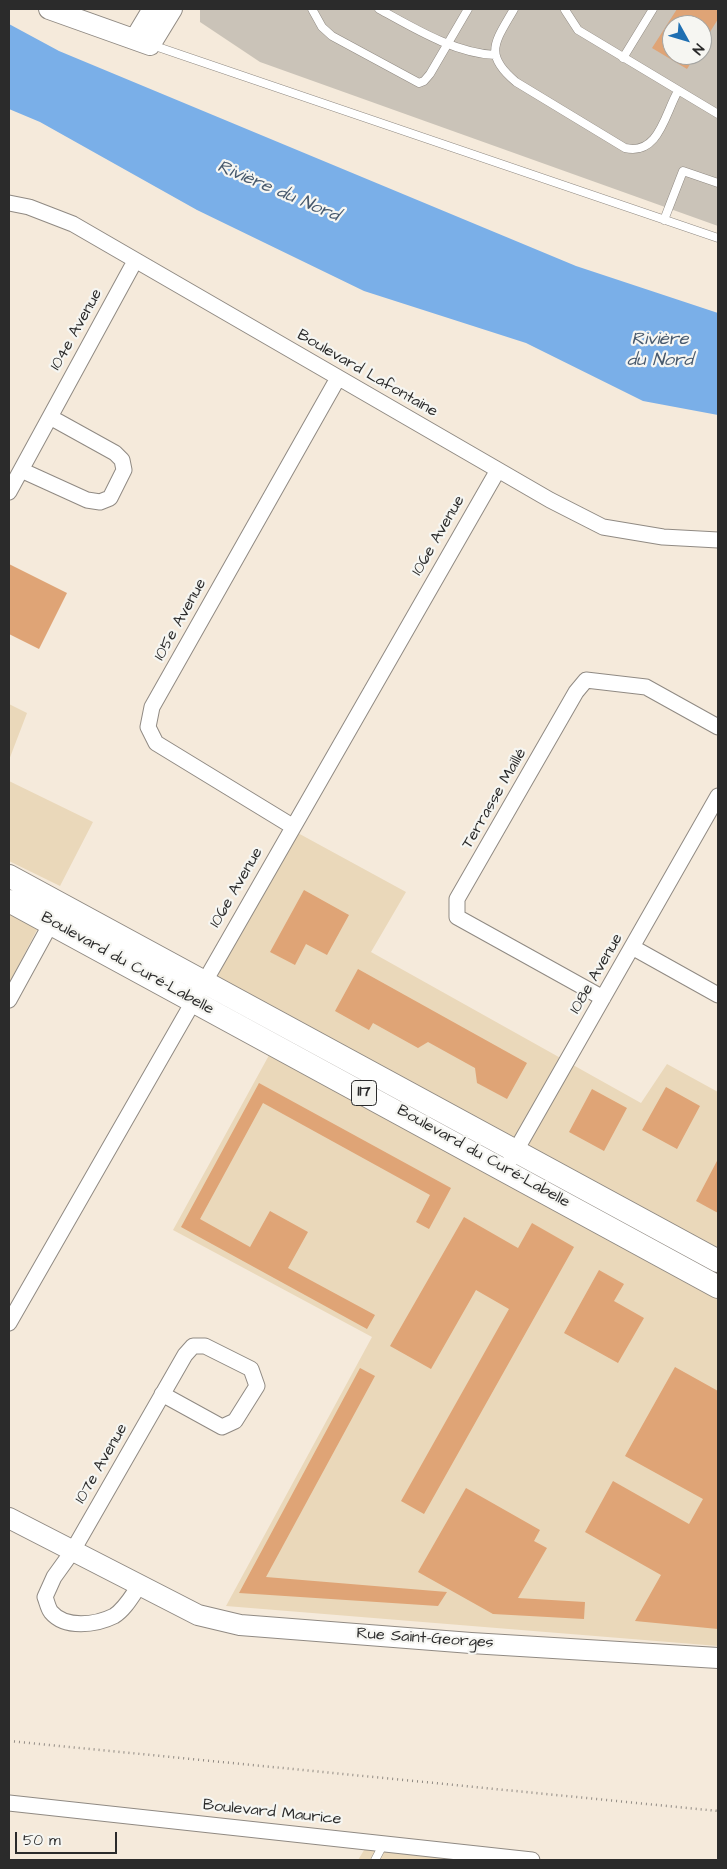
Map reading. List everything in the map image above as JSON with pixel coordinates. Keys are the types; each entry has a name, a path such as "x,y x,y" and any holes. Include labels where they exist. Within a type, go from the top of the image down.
{"main road":[{"name":"Boulevard du Curé-Labelle","path":"9,876 205,980 511,1160 718,1287"},
{"name":"Boulevard du Curé-Labelle","path":"9,901 193,1001 718,1261"}],"street":[{"path":"49,9 80,14 143,42"},
{"path":"143,42 153,9"},
{"path":"143,42 172,9"},
{"name":"Boulevard Lafontaine","path":"9,203 29,207 72,224 550,500 603,527 663,536 718,540"},
{"name":"104e Avenue","path":"9,492 135,261"},
{"name":"105e Avenue","path":"292,826 156,743 148,727 152,707 338,378"},
{"path":"21,470 87,500 100,502 110,498 124,470 122,460 115,453 50,417"},
{"name":"106e Avenue","path":"9,1323 292,826 498,470"},
{"name":"Terrasse Maillé","path":"603,998 456,918 457,899 576,692 586,680 646,688 718,727"},
{"name":"108e Avenue","path":"511,1160 718,796"},
{"path":"9,1000 62,903"},
{"path":"632,947 718,996"},
{"name":"107e Avenue","path":"72,1552 162,1394 185,1354 193,1346 205,1346 251,1369 257,1386 235,1421 222,1428 162,1394"},
{"name":"Rue Saint-Georges","path":"9,1518 198,1615 240,1625 471,1643 718,1658"},
{"path":"72,1552 54,1577 45,1597 52,1613 75,1625 94,1623 114,1615 126,1606 139,1586"},
{"name":"Boulevard Maurice","path":"9,1803 532,1860"}],"lane":[{"path":"312,9 322,27 332,36 418,83 424,81 430,74 468,9"},
{"path":"379,9 422,32 447,42 479,54 495,55"},
{"path":"514,9 496,41 495,55 503,69 516,82 625,148 645,147 654,139 678,91"},
{"path":"564,9 578,30 678,91 717,112"},
{"path":"623,58 653,9"},
{"path":"143,42 718,238"},
{"path":"664,220 682,171 718,182"},
{"path":"376,1860 384,1844"}],"path":[{"path":"9,1741 718,1811"}],"shaded area":[{"path":"200,9 718,9 718,226 260,62 200,22"},
{"path":"9,704 27,713 9,760"},
{"path":"9,781 93,822 60,886 9,861"},
{"path":"296,832 406,892 371,952 641,1103 667,1064 718,1092 718,1252 216,976"},
{"path":"9,903 42,920 9,984"},
{"path":"273,1048 718,1289 718,1646 226,1606 372,1337 173,1230"},
{"path":"369,1842 532,1860 358,1860"}],"water":[{"name":"Rivière du Nord","path":"9,24 59,51 576,266 718,313 718,415 643,401 526,343 364,291 197,210 40,122 9,109"}],"building":[{"path":"677,9 718,9 718,19 712,29 712,15 673,15"},
{"path":"662,32 662,54 652,48"},
{"path":"680,65 690,65 687,69"},
{"path":"9,564 67,593 39,649 9,634"},
{"path":"304,890 349,915 327,955 306,944 295,965 270,952"},
{"path":"358,969 527,1063 507,1099 477,1083 475,1068 428,1042 418,1048 373,1023 369,1030 335,1011"},
{"path":"259,1083 451,1188 429,1229 416,1222 430,1195 263,1103 200,1219 250,1247 270,1211 308,1232 288,1268 375,1315 367,1329 181,1227"},
{"path":"666,1087 700,1106 677,1149 642,1130"},
{"path":"592,1089 627,1108 604,1151 569,1132"},
{"path":"718,1159 718,1213 696,1201"},
{"path":"464,1217 518,1248 532,1223 574,1247 424,1514 401,1501 509,1309 476,1290 431,1369 390,1346"},
{"path":"599,1270 624,1284 614,1301 644,1318 618,1363 564,1333"},
{"path":"675,1367 718,1391 718,1629 635,1621 661,1575 585,1532 613,1481 689,1524 703,1499 625,1456"},
{"path":"360,1368 375,1376 266,1577 447,1592 438,1606 239,1593"},
{"path":"466,1488 540,1530 534,1541 547,1548 518,1598 585,1602 584,1619 493,1614 418,1572"}]}
